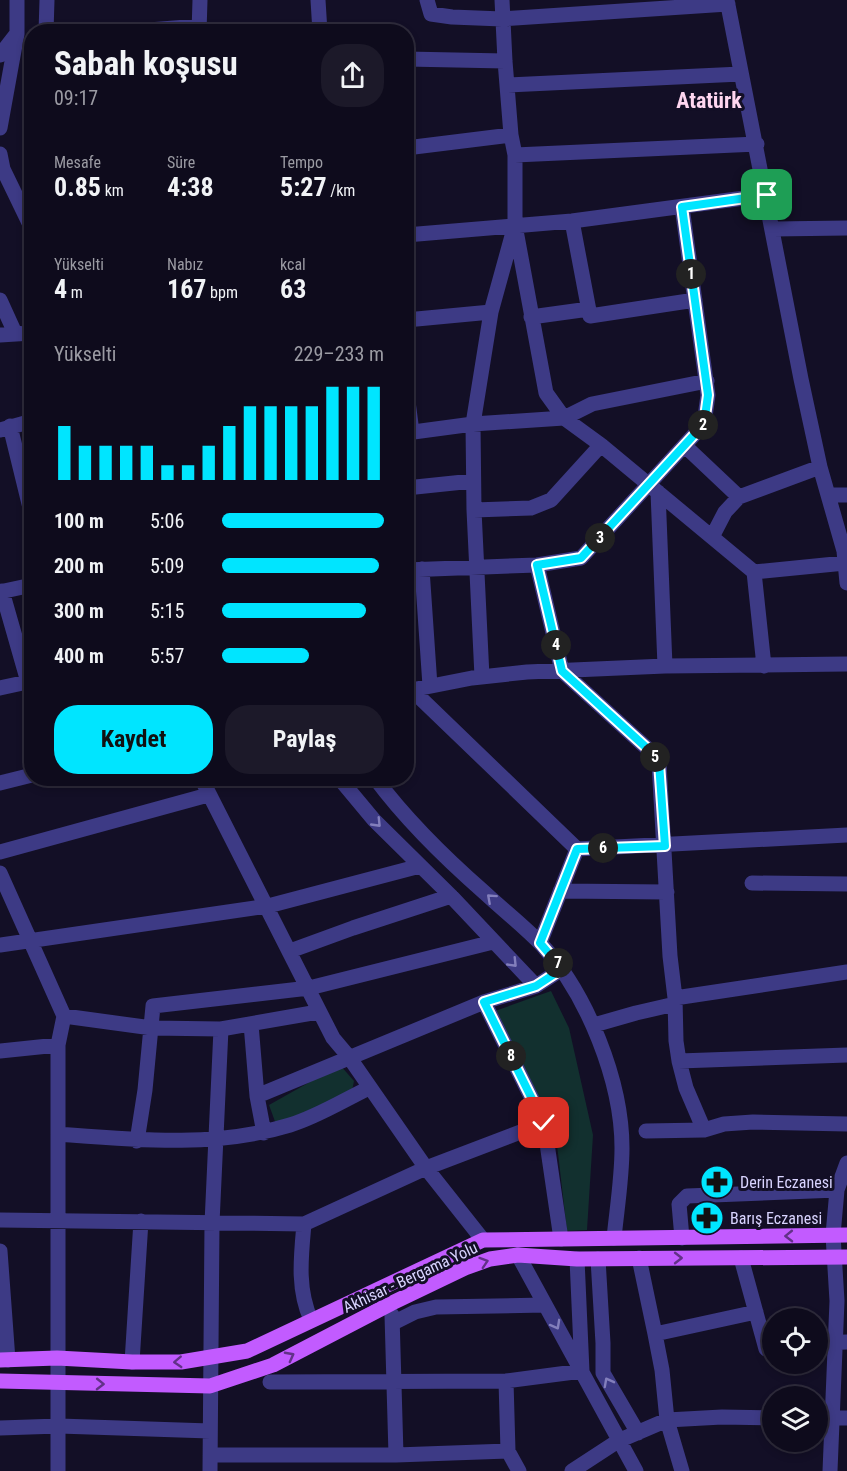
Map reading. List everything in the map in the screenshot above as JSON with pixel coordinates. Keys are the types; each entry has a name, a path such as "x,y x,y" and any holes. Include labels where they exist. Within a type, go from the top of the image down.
{"main road":[{"name":"Akhisar - Bergama Yolu","path":"4,1360 57,1358 181,1362 247,1351 483,1240 840,1235"},
{"name":"Akhisar - Bergama Yolu","path":"0,1381 210,1386 273,1365 392,1303 465,1268 490,1259 518,1255 578,1259 840,1257"}],"street":[{"path":"0,128 17,34 17,0"},
{"path":"46,0 46,24"},
{"path":"199,24 200,0"},
{"path":"318,0 320,24"},
{"path":"427,0 431,14 502,19 603,6 728,2 820,467 844,551 847,583"},
{"path":"502,0 511,135 515,155 515,225 546,393 564,418 602,445 754,572 764,666"},
{"path":"0,56 17,34"},
{"path":"414,59 505,61"},
{"path":"507,85 741,74"},
{"path":"414,147 511,135"},
{"path":"515,155 757,144"},
{"path":"1,164 24,212"},
{"path":"414,234 572,221 767,195"},
{"path":"429,686 414,570 537,565 581,558 653,489 704,424 708,395 707,381 682,207"},
{"path":"572,221 590,316 695,300"},
{"path":"482,677 472,424 490,312 515,225"},
{"path":"773,229 847,228"},
{"path":"0,300 8,334 24,333"},
{"path":"531,316 589,309"},
{"path":"414,319 490,312"},
{"path":"414,431 472,424 564,418 592,404 707,381"},
{"path":"24,423 5,428 24,490"},
{"path":"474,510 531,508 551,500 602,445"},
{"path":"685,446 739,497"},
{"path":"712,537 725,512 739,497 820,467"},
{"path":"414,487 474,481"},
{"path":"653,489 665,666"},
{"path":"828,495 847,495"},
{"path":"754,572 845,563"},
{"path":"537,565 562,671 649,750 659,763 670,956 679,1061 686,1088 704,1130"},
{"path":"24,587 1,591 24,662"},
{"path":"414,689 527,672 665,666 847,663"},
{"path":"0,688 24,682"},
{"path":"414,695 577,849 847,835"},
{"path":"0,783 24,777"},
{"path":"204,786 268,906 309,988 318,1012 333,1038 349,1057 426,1168 483,1240"},
{"path":"346,786 374,820 451,896 536,986"},
{"path":"381,786 394,804 460,870 540,943 562,969 594,1025 620,1116 621,1165 614,1238"},
{"path":"0,852 208,795"},
{"path":"540,943 577,849"},
{"path":"0,945 268,906 420,866"},
{"path":"0,873 64,1016 58,1045 58,1471"},
{"path":"752,883 847,884"},
{"path":"560,891 667,892"},
{"path":"290,951 451,896"},
{"path":"137,1140 145,1090 153,1006 309,988 493,942"},
{"path":"257,1096 484,1002 536,986 562,969"},
{"path":"594,1025 675,1001 847,972"},
{"path":"484,1002 544,1123 561,1239"},
{"path":"64,1016 152,1028 221,1029 318,1012"},
{"path":"251,1024 257,1096 264,1133"},
{"path":"210,1471 212,1223 221,1029"},
{"path":"0,1051 58,1045"},
{"path":"679,1061 847,1055"},
{"path":"58,1134 137,1140 215,1139 264,1133 294,1124 369,1088"},
{"path":"646,1131 704,1130 724,1124 753,1122 847,1124"},
{"path":"0,1220 304,1224 426,1168 544,1123"},
{"path":"830,1471 832,1418 841,1341 837,1301 840,1235 837,1190 847,1163"},
{"path":"682,1238 679,1204 687,1196 837,1190"},
{"path":"132,1362 141,1221"},
{"path":"304,1224 300,1267 305,1305 311,1320"},
{"path":"0,1251 4,1360"},
{"path":"518,1255 636,1471"},
{"path":"639,1258 662,1370 667,1420 682,1471"},
{"path":"741,1258 762,1334"},
{"path":"578,1259 582,1371"},
{"path":"598,1259 603,1373 638,1433"},
{"path":"392,1303 396,1455"},
{"path":"393,1323 415,1312 436,1307 545,1305"},
{"path":"655,1334 756,1312"},
{"path":"270,1382 506,1381 582,1371"},
{"path":"506,1381 508,1451 519,1471"},
{"path":"572,1471 618,1441 667,1420 762,1418"},
{"path":"0,1428 59,1426 210,1431"},
{"path":"210,1455 396,1455 508,1451"}],"green space":[{"path":"551,991 569,1028 593,1135 587,1230 567,1231 556,1136 495,1011"},
{"path":"340,1065 354,1081 352,1091 277,1127 269,1105"}],"place":[{"name":"Derin Eczanesi","path":"717,1182"},
{"name":"Barış Eczanesi","path":"707,1218"}],"district":[{"name":"Atatürk","path":"709,100"}],"route":[{"path":"544,1123 484,1002 536,986 562,969 540,943 577,849 665,846 659,763 649,750 562,671 537,565 581,558 704,424 708,395 682,207 767,195"}]}
